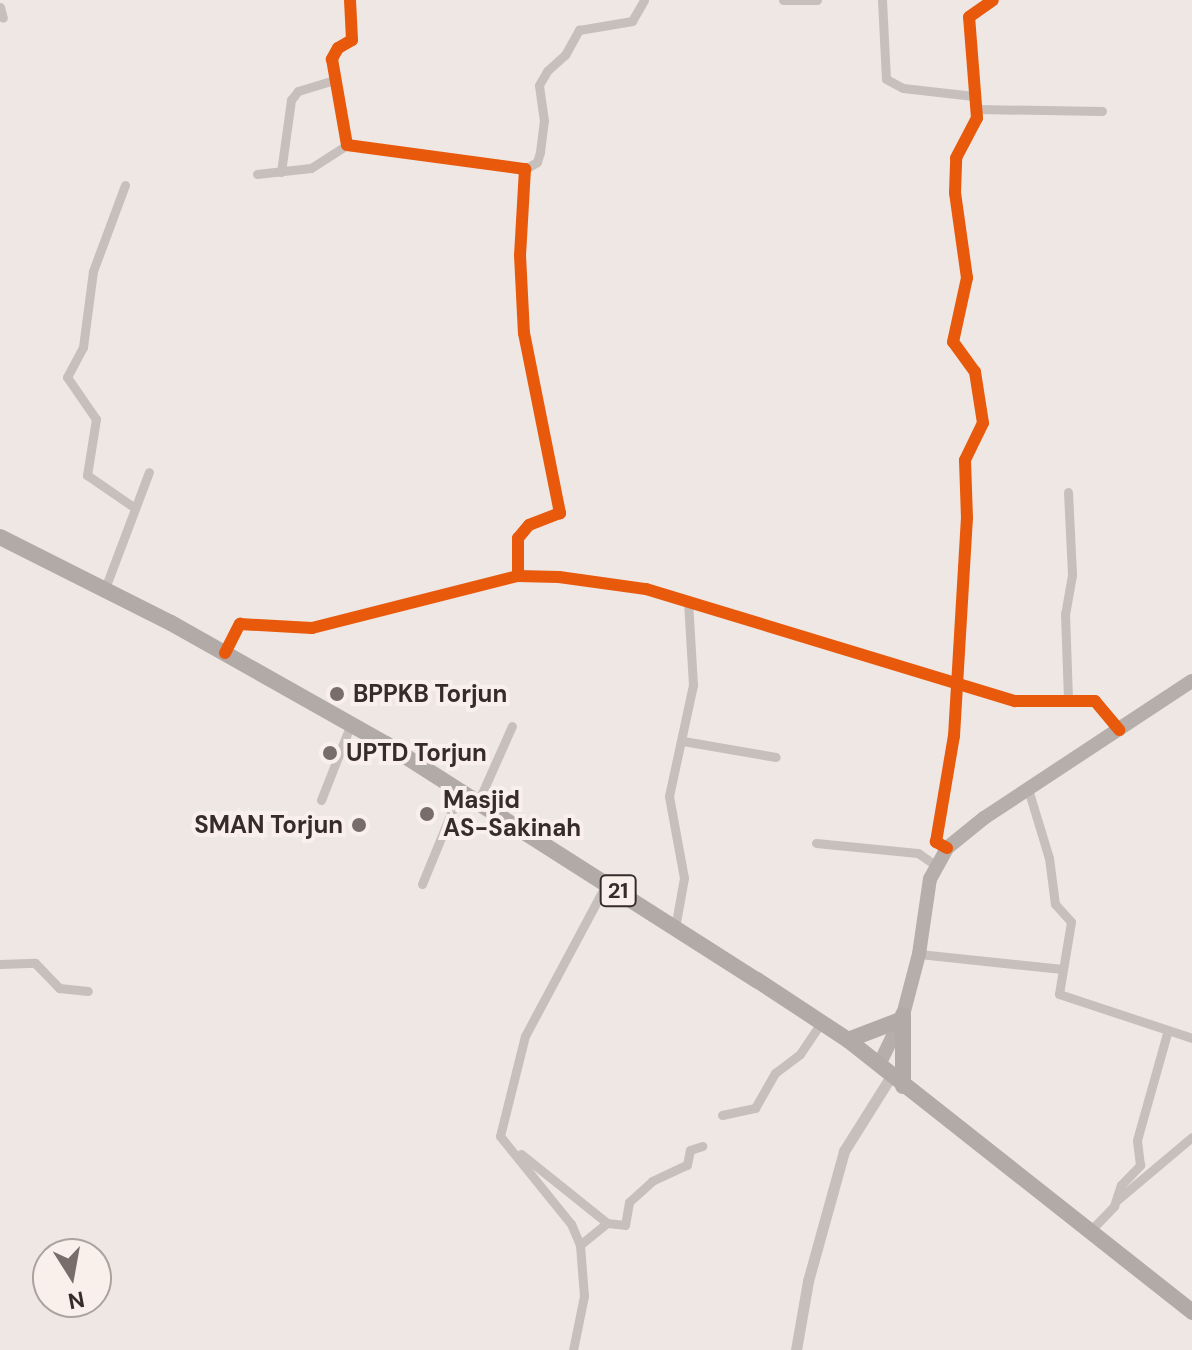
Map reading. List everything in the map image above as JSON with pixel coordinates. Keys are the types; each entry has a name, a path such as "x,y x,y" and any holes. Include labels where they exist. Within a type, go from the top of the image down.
{"highway":[{"name":"21","path":"0,537 225,653 479,800 848,1040 1192,1312"},
{"path":"848,1040 902,1017"},
{"path":"891,1075 902,1017"}],"main road":[{"path":"891,1075 919,954 934,864 947,848 1028,789 1190,688"}],"street":[{"path":"347,145 333,80 333,53 352,40 350,0"},
{"path":"257,174 321,164 347,145 525,169 537,162 540,152 544,121 539,85 547,71 565,55 579,30 632,21 644,0"},
{"path":"783,0 817,0"},
{"path":"882,0 886,79 903,88 974,96"},
{"path":"947,848 936,842 954,736 967,518 965,460 983,423 975,372 953,342 967,278 955,184 956,158 977,109 974,96 977,74 968,25 972,11 993,0"},
{"path":"0,7 3,18"},
{"path":"281,172 291,100 298,91 333,80"},
{"path":"977,109 1102,111"},
{"path":"518,576 518,538 529,525 560,513 524,333 520,255 525,169"},
{"path":"125,185 93,271 78,362 67,377 96,419 87,475 135,508"},
{"path":"104,591 149,472"},
{"path":"1068,492 1072,575 1065,613 1068,701"},
{"path":"225,653 240,624 312,628 518,576 605,582 688,602 1015,701 1095,701 1119,730"},
{"path":"675,928 684,878 669,796 693,685 688,602"},
{"path":"321,800 351,724"},
{"path":"479,800 512,726"},
{"path":"683,741 776,757"},
{"path":"422,884 461,789"},
{"path":"1028,789 1046,845 1055,904 1071,922 1072,940 1058,989 1063,997 1192,1038"},
{"path":"816,843 918,853 934,864"},
{"path":"500,1136 525,1036 606,884"},
{"path":"919,954 1062,969"},
{"path":"0,964 37,964 59,988 88,991"},
{"path":"722,1115 755,1108 775,1073 800,1054 821,1023"},
{"path":"1116,1201 1121,1185 1141,1160 1137,1140 1168,1030"},
{"path":"796,1350 815,1252 844,1151 891,1075"},
{"path":"500,1136 607,1223 625,1225 629,1202 652,1181 687,1165 690,1150 702,1146"},
{"path":"500,1136 571,1224 580,1245 584,1296 573,1350"},
{"path":"1090,1231 1116,1201 1192,1137"},
{"path":"580,1245 607,1223"}],"cycle path":[{"path":"350,0 352,40 338,48 332,59 347,145 525,169 520,255 524,333 560,513 529,525 518,538 518,576"},
{"path":"947,848 936,842 954,736 967,518 965,460 983,423 975,372 953,342 967,278 955,193 956,158 977,118 969,17 993,0"},
{"path":"225,653 240,624 312,628 518,576 559,577 646,589 1015,701 1095,701 1119,730"}],"place":[{"name":"BPPKB Torjun","path":"337,694"},
{"name":"UPTD Torjun","path":"330,753"},
{"name":"Masjid AS-Sakinah","path":"427,814"},
{"name":"SMAN Torjun","path":"359,825"}]}
